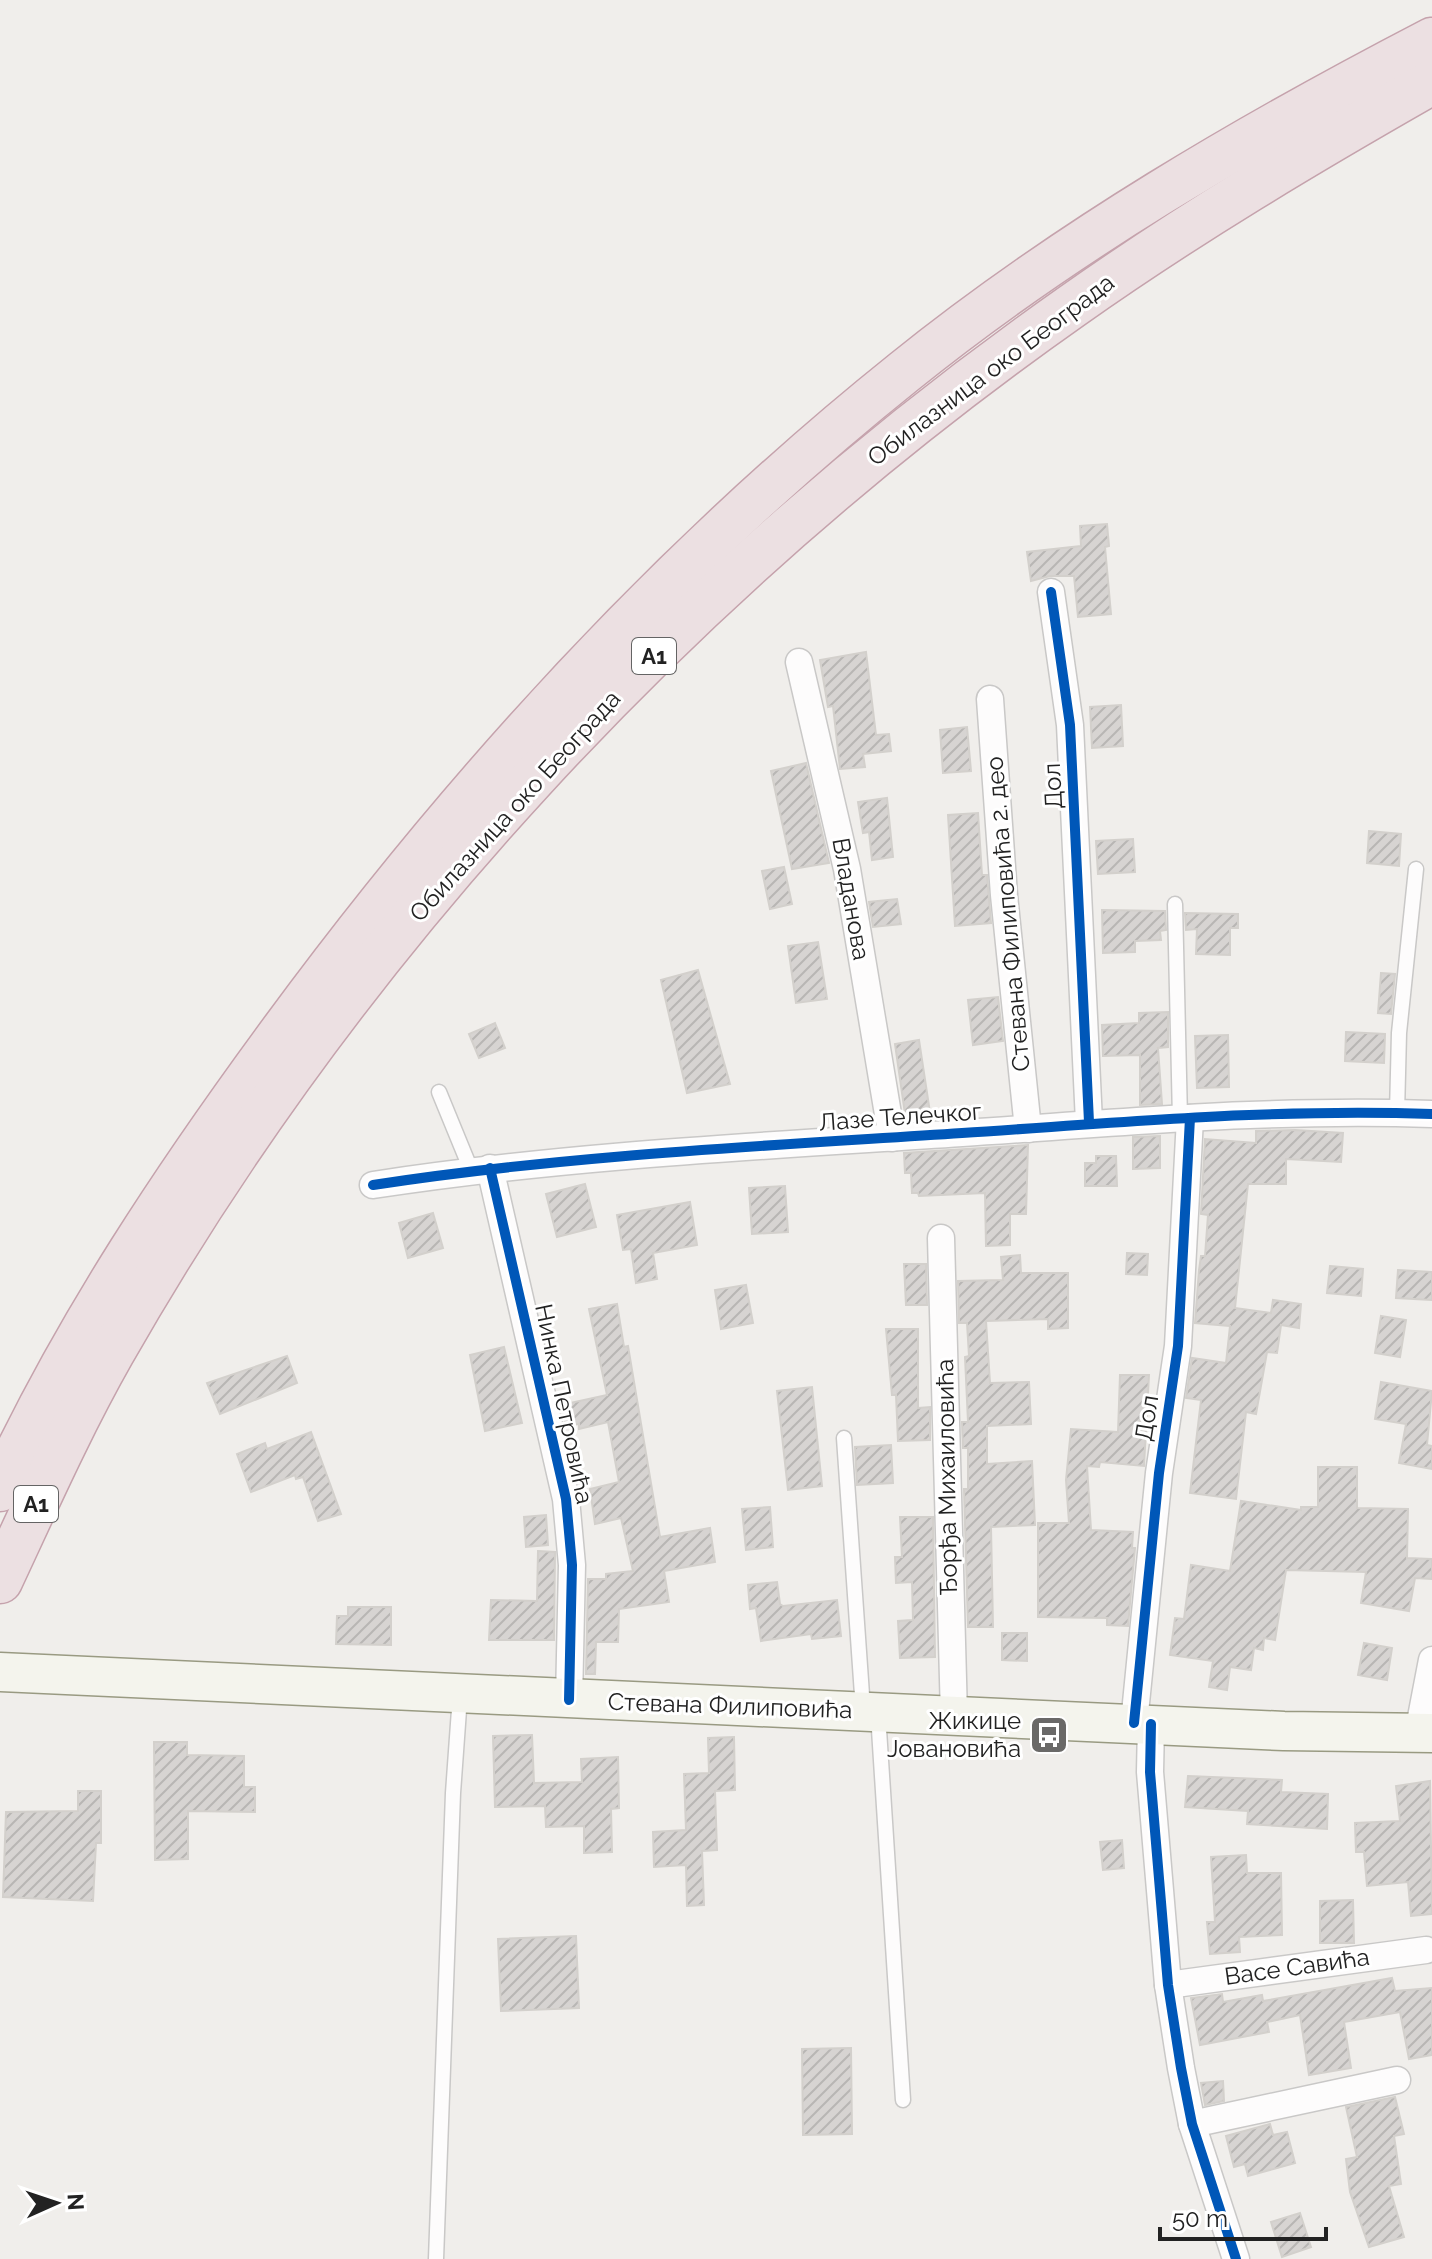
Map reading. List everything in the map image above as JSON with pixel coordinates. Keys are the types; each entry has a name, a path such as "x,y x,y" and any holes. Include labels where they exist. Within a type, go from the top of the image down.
{"highway":[{"name":"Обилазница око Београда","path":"0,1489 24,1436 120,1269 232,1099 348,943 429,842 620,630 841,423 977,316 1148,202 1334,92 1432,40"},
{"name":"Обилазница око Београда","path":"0,1581 72,1427 112,1353 247,1140 307,1054 410,922 599,711 666,643 797,523 1001,358 1081,299 1234,198 1432,82"}],"main road":[{"name":"Стевана Филиповића","path":"0,1672 569,1700 1425,1733"}],"street":[{"name":"Дол","path":"1051,592 1070,725 1089,1122"},
{"name":"Владанова","path":"799,662 847,869 892,1138"},
{"name":"Стевана Филиповића 2. део","path":"990,699 1004,895 1028,1129"},
{"name":"Лазе Телечког","path":"373,1185 481,1169 1089,1122 1432,1114"},
{"name":"Дол","path":"1185,1118 1178,1346 1159,1473 1143,1724 1168,1985 1192,2124 1236,2259"},
{"name":"Нинка Петровића","path":"481,1169 566,1499 572,1565 569,1700"},
{"name":"Ђорђа Михаиловића","path":"941,1238 954,1716"},
{"path":"1425,1733 1432,1660"},
{"name":"Васе Савића","path":"1168,1985 1426,1950"},
{"path":"1192,2124 1397,2080"}],"lane":[{"path":"1397,1113 1399,1033 1416,869"},
{"path":"1175,904 1185,1118"},
{"path":"439,1092 481,1169"},
{"path":"844,1438 871,1712 903,2100"},
{"path":"436,2259 453,1793 460,1695"}],"building":[{"path":"1107,524 1109,546 1105,547 1111,614 1078,617 1074,576 1050,576 1031,581 1027,552 1081,546 1080,526"},
{"path":"866,652 876,735 889,734 891,751 863,754 865,767 840,769 833,706 828,707 820,660"},
{"path":"1121,705 1123,746 1092,748 1090,707"},
{"path":"967,727 971,771 943,773 940,730"},
{"path":"806,763 829,863 792,869 771,771"},
{"path":"887,798 893,857 872,860 869,832 863,833 858,802"},
{"path":"978,813 982,875 987,875 991,923 955,926 948,815"},
{"path":"1369,831 1401,834 1399,866 1367,863"},
{"path":"1133,839 1135,872 1098,874 1096,841"},
{"path":"784,867 792,904 770,909 762,871"},
{"path":"897,899 901,924 873,927 869,902"},
{"path":"1102,910 1165,911 1166,930 1160,931 1161,940 1135,941 1135,952 1103,953"},
{"path":"1185,913 1238,914 1238,928 1230,928 1230,955 1196,954 1197,929 1186,930"},
{"path":"818,942 827,999 796,1003 788,946"},
{"path":"698,970 730,1084 687,1093 661,980"},
{"path":"1381,973 1395,974 1391,1014 1378,1013"},
{"path":"998,997 1003,1041 973,1045 968,1000"},
{"path":"1168,1012 1168,1047 1158,1048 1162,1104 1140,1105 1140,1055 1103,1056 1102,1025 1139,1023 1139,1013"},
{"path":"495,1023 505,1048 479,1058 469,1034"},
{"path":"1346,1032 1385,1034 1384,1063 1345,1061"},
{"path":"1228,1035 1229,1087 1197,1088 1195,1036"},
{"path":"919,1040 931,1119 906,1121 895,1044"},
{"path":"1256,1131 1343,1133 1341,1162 1286,1159 1286,1184 1248,1184 1235,1308 1271,1313 1273,1300 1301,1304 1299,1328 1281,1325 1277,1353 1267,1352 1256,1414 1246,1412 1236,1499 1190,1493 1201,1400 1186,1398 1192,1358 1226,1363 1230,1326 1195,1323 1208,1215 1201,1214 1205,1139 1256,1143"},
{"path":"1160,1136 1160,1168 1133,1169 1133,1137"},
{"path":"1028,1145 1026,1214 1010,1214 1010,1245 986,1246 985,1193 919,1196 912,1193 911,1173 905,1173 904,1153"},
{"path":"1096,1156 1116,1156 1117,1186 1085,1186 1085,1163 1096,1163"},
{"path":"585,1184 596,1227 557,1237 546,1194"},
{"path":"785,1186 788,1232 752,1234 749,1188"},
{"path":"690,1202 697,1245 653,1253 657,1279 636,1283 631,1249 623,1250 617,1215"},
{"path":"433,1213 443,1248 408,1258 399,1223"},
{"path":"1127,1253 1148,1254 1147,1275 1126,1274"},
{"path":"1020,1255 1021,1273 1068,1273 1068,1328 1048,1329 1048,1319 986,1321 990,1383 1029,1382 1031,1424 987,1426 987,1464 1032,1461 1035,1525 991,1527 993,1627 968,1627 964,1489 968,1489 968,1448 963,1448 962,1422 968,1422 965,1357 969,1356 967,1323 959,1323 958,1281 1003,1280 1001,1257"},
{"path":"904,1264 926,1264 927,1305 906,1305"},
{"path":"1330,1266 1363,1269 1361,1296 1327,1293"},
{"path":"1398,1270 1432,1272 1432,1300 1396,1298"},
{"path":"746,1285 753,1323 721,1329 715,1290"},
{"path":"617,1304 624,1347 628,1346 660,1537 710,1528 715,1562 664,1571 669,1602 619,1609 618,1642 596,1642 595,1674 586,1674 588,1579 606,1579 606,1574 633,1571 621,1518 595,1524 590,1489 619,1482 608,1422 579,1429 579,1424 566,1425 561,1405 607,1395 589,1309"},
{"path":"1381,1316 1406,1320 1400,1357 1375,1353"},
{"path":"886,1329 918,1329 918,1408 930,1407 930,1440 898,1441 896,1395 892,1395"},
{"path":"504,1347 522,1423 485,1431 470,1355"},
{"path":"287,1356 297,1383 220,1414 207,1383"},
{"path":"1120,1375 1149,1375 1144,1466 1100,1462 1099,1467 1087,1466 1091,1530 1133,1532 1132,1548 1135,1548 1128,1626 1107,1625 1107,1618 1038,1617 1038,1523 1069,1523 1066,1480 1071,1429 1118,1432"},
{"path":"1381,1382 1432,1391 1427,1445 1432,1446 1432,1469 1399,1463 1406,1424 1375,1419"},
{"path":"812,1387 822,1486 788,1490 777,1391"},
{"path":"311,1432 341,1514 318,1521 303,1477 296,1479 295,1475 251,1492 237,1454 265,1443 267,1449"},
{"path":"891,1445 893,1483 857,1485 855,1447"},
{"path":"1318,1467 1357,1467 1357,1508 1408,1509 1407,1558 1432,1559 1432,1579 1415,1578 1409,1611 1361,1603 1366,1572 1286,1570 1275,1640 1264,1638 1263,1650 1254,1648 1251,1670 1230,1667 1227,1690 1209,1687 1213,1661 1170,1655 1175,1618 1184,1619 1191,1565 1230,1571 1241,1501 1301,1510 1301,1507 1318,1507"},
{"path":"770,1507 773,1547 746,1550 742,1509"},
{"path":"546,1515 548,1545 526,1547 524,1517"},
{"path":"900,1517 933,1517 935,1657 900,1658 898,1621 913,1620 912,1582 896,1583 895,1557 902,1557"},
{"path":"538,1551 555,1552 554,1640 489,1640 491,1600 537,1601"},
{"path":"777,1582 780,1604 783,1606 837,1600 841,1636 812,1639 811,1634 761,1641 756,1608 750,1609 748,1585"},
{"path":"348,1607 391,1607 391,1645 336,1644 337,1616 348,1616"},
{"path":"1002,1633 1027,1633 1027,1661 1002,1660"},
{"path":"1364,1643 1392,1648 1387,1680 1358,1675"},
{"path":"532,1735 534,1783 582,1782 581,1759 618,1757 619,1808 611,1809 612,1852 584,1853 584,1826 546,1827 545,1806 495,1807 493,1736"},
{"path":"734,1737 735,1790 715,1791 717,1850 702,1851 704,1905 687,1906 686,1865 654,1867 653,1832 686,1830 684,1774 709,1773 708,1738"},
{"path":"154,1742 187,1742 187,1755 244,1756 244,1787 255,1787 255,1812 188,1811 188,1859 155,1860"},
{"path":"1188,1776 1282,1780 1281,1792 1328,1794 1327,1829 1247,1824 1248,1811 1185,1807"},
{"path":"1430,1781 1432,1914 1411,1916 1408,1882 1367,1886 1364,1852 1356,1852 1355,1823 1400,1821 1396,1786"},
{"path":"78,1791 101,1791 101,1843 96,1843 93,1901 3,1897 6,1812 78,1811"},
{"path":"1122,1840 1124,1868 1103,1870 1100,1842"},
{"path":"1246,1855 1247,1873 1281,1873 1282,1935 1239,1937 1240,1952 1210,1954 1207,1922 1215,1922 1211,1857"},
{"path":"1353,1900 1354,1943 1320,1943 1320,1901"},
{"path":"576,1936 579,2008 501,2011 498,1939"},
{"path":"1392,1978 1395,1991 1432,1988 1432,2055 1409,2059 1400,2012 1344,2022 1351,2068 1309,2075 1300,2015 1267,2022 1269,2032 1200,2045 1191,1998 1222,1994 1223,2002 1262,1995 1263,2001"},
{"path":"851,2048 852,2134 803,2135 802,2049"},
{"path":"1223,2081 1224,2101 1205,2105 1201,2083"},
{"path":"1395,2097 1404,2134 1394,2136 1401,2184 1389,2186 1404,2237 1369,2247 1350,2192 1346,2159 1357,2157 1346,2107"},
{"path":"1270,2124 1273,2135 1287,2132 1295,2163 1248,2176 1245,2164 1234,2167 1226,2136"},
{"path":"1300,2213 1311,2247 1282,2257 1271,2222"}],"cycle path":[{"path":"1051,592 1070,725 1089,1122"},
{"path":"373,1185 520,1166 740,1147 1197,1118 1314,1113 1432,1114"},
{"path":"1134,1723 1159,1473 1178,1346 1190,1118"},
{"path":"490,1168 566,1499 572,1565 569,1700"},
{"path":"1151,1724 1150,1772 1168,1985 1181,2068 1192,2124 1236,2259"}],"place":[{"name":"Жикице Јовановића","path":"1049,1735"}]}
